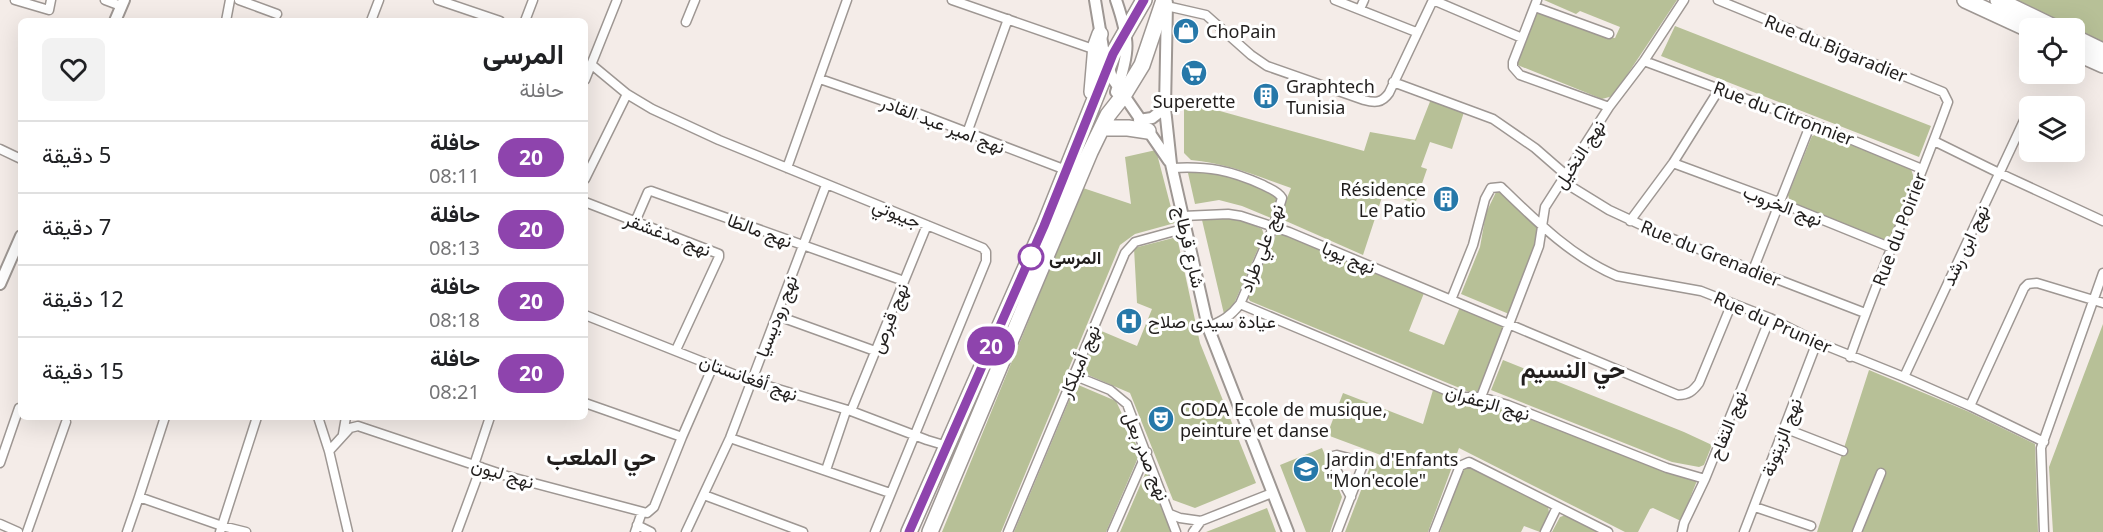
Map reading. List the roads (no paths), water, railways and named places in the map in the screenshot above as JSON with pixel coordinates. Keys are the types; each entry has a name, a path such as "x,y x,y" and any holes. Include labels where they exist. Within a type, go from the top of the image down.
{"highway":[{"path":"909,532 1040,236 1107,67 1144,0"},
{"path":"1965,0 2019,25"},
{"path":"1998,0 2035,18"},
{"path":"930,532 1105,121 1120,92 1142,65 1165,3"},
{"path":"1091,104 1095,45 1100,34"},
{"path":"2085,43 2103,51"},
{"path":"2085,57 2103,65"},
{"path":"1105,121 1123,127 1144,125"}],"street":[{"path":"15,0 49,10 51,0"},
{"path":"105,0 122,3 116,18"},
{"path":"227,18 230,0"},
{"path":"240,0 277,14"},
{"path":"372,18 379,0"},
{"path":"438,0 491,18"},
{"path":"526,18 532,0"},
{"path":"588,72 617,0"},
{"path":"686,22 695,0"},
{"path":"787,168 847,0"},
{"path":"952,0 1096,51"},
{"path":"1095,0 1107,67 1120,92 1171,166"},
{"path":"1116,0 1126,30 1126,55 1120,92"},
{"path":"1195,11 1199,0"},
{"path":"1335,0 1362,4 1416,32"},
{"path":"1171,166 1166,108 1165,3 1206,15 1257,60 1277,71 1373,102 1386,98 1433,0 1522,38"},
{"name":"نهج النخيل","path":"1510,324 1539,246 1545,207 1609,108 1644,61 1684,0"},
{"name":"Rue du Bigaradier","path":"1718,0 1943,92 1948,102"},
{"path":"1609,33 1536,4 1513,67 1520,75 1609,108"},
{"path":"967,133 1008,19"},
{"name":"Rue du Citronnier","path":"1644,61 1811,123 1922,169"},
{"name":"جيبوتي","path":"591,65 627,94 662,113 787,168 983,248 987,256 875,532"},
{"name":"نهج امير عبد القادر","path":"820,80 901,107 1066,170"},
{"name":"Rue du Grenadier","path":"1393,82 1493,119 1535,148 1564,178 1630,221 1708,254 1865,313"},
{"path":"1630,221 1672,163 1720,88"},
{"path":"588,173 627,94"},
{"name":"Rue du Poirier","path":"1850,357 1948,102"},
{"path":"1144,125 1166,108"},
{"path":"1753,270 1811,123"},
{"name":"نهج ابن رشد","path":"1904,377 2019,131"},
{"path":"1934,141 2103,221"},
{"path":"0,149 18,158"},
{"name":"نهج الخروب","path":"1672,163 1781,203 1892,249"},
{"name":"شارع قرطاج","path":"1171,166 1208,327 1288,532"},
{"name":"نهج علي طراد","path":"1171,166 1207,167 1234,172 1275,191 1282,198 1273,228 1240,304 1224,321 1208,327"},
{"name":"نهج روديسيا","path":"686,532 730,438 826,184"},
{"name":"Rue du Prunier","path":"1451,300 1473,245 1485,199 1491,188 1501,187 1541,226 1590,262 1617,276 1688,287 1732,303 1770,318 1850,357 1904,377 1970,406 2043,442"},
{"name":"نهج مالطا","path":"635,222 651,190 904,281"},
{"name":"نهج مدغشقر","path":"588,203 718,252 720,255 676,351"},
{"name":"نهج يوبا","path":"1183,216 1228,214 1241,216 1312,241 1678,395 1686,395 1693,391 1699,383 1732,303"},
{"name":"نهج قبرص","path":"826,470 927,225"},
{"name":"نهج أميلكار","path":"1008,532 1127,248 1135,242 1186,228"},
{"path":"0,284 3,268 16,259"},
{"path":"2044,532 2040,454 2103,273"},
{"path":"1970,406 2024,288 2028,284 2037,283 2103,303"},
{"name":"نهج الزعفران","path":"1240,304 1462,397 1481,397 1537,416 1667,468 1705,479"},
{"name":"نهج أفغانستان","path":"588,316 751,381 849,411 947,446"},
{"path":"778,316 875,351"},
{"name":"نهج التفاح","path":"1683,532 1684,523 1705,479 1770,318"},
{"path":"1481,397 1510,324"},
{"name":"نهج الزيتونة","path":"1744,532 1817,342"},
{"path":"651,532 636,529 646,512 654,507 713,366"},
{"name":"نهج صدر بعل","path":"1073,375 1110,390 1127,404 1176,532"},
{"path":"588,404 682,437"},
{"path":"0,463 18,411"},
{"path":"127,532 164,420"},
{"path":"221,529 256,420"},
{"path":"319,420 329,451 348,532"},
{"path":"329,451 342,435 345,420"},
{"path":"457,532 478,466 489,420"},
{"path":"27,532 66,422"},
{"name":"نهج ليون","path":"342,435 350,428 358,426 507,476 646,512"},
{"path":"1785,428 1843,451"},
{"path":"730,438 890,493"},
{"path":"1112,532 1147,452"},
{"path":"1337,532 1351,497 1364,462 1333,456 1333,464 1351,497"},
{"path":"1434,532 1457,472 1464,462 1478,465 1608,532"},
{"path":"1857,532 1881,473"},
{"path":"1170,514 1201,521 1272,493"},
{"path":"704,495 803,532"},
{"path":"139,497 221,529 246,532"},
{"path":"1545,532 1557,507"},
{"path":"1755,507 1811,526"},
{"path":"1193,532 1201,521"},
{"path":"0,524 18,532"}],"place":[{"name":"ChoPain","path":"1186,31"},
{"name":"Superette","path":"1194,73"},
{"name":"Graphtech Tunisia","path":"1266,96"},
{"name":"Résidence Le Patio","path":"1446,199"},
{"name":"المرسى","path":"1031,257"},
{"name":"عيادة سيدى صلاح","path":"1129,321"},
{"name":"CODA Ecole de musique, peinture et danse","path":"1161,419"},
{"name":"Jardin d'Enfants \"Mon'ecole\"","path":"1306,469"}],"district":[{"name":"حي النسيم","path":"1573,368"},
{"name":"حي الملعب","path":"601,455"}]}
